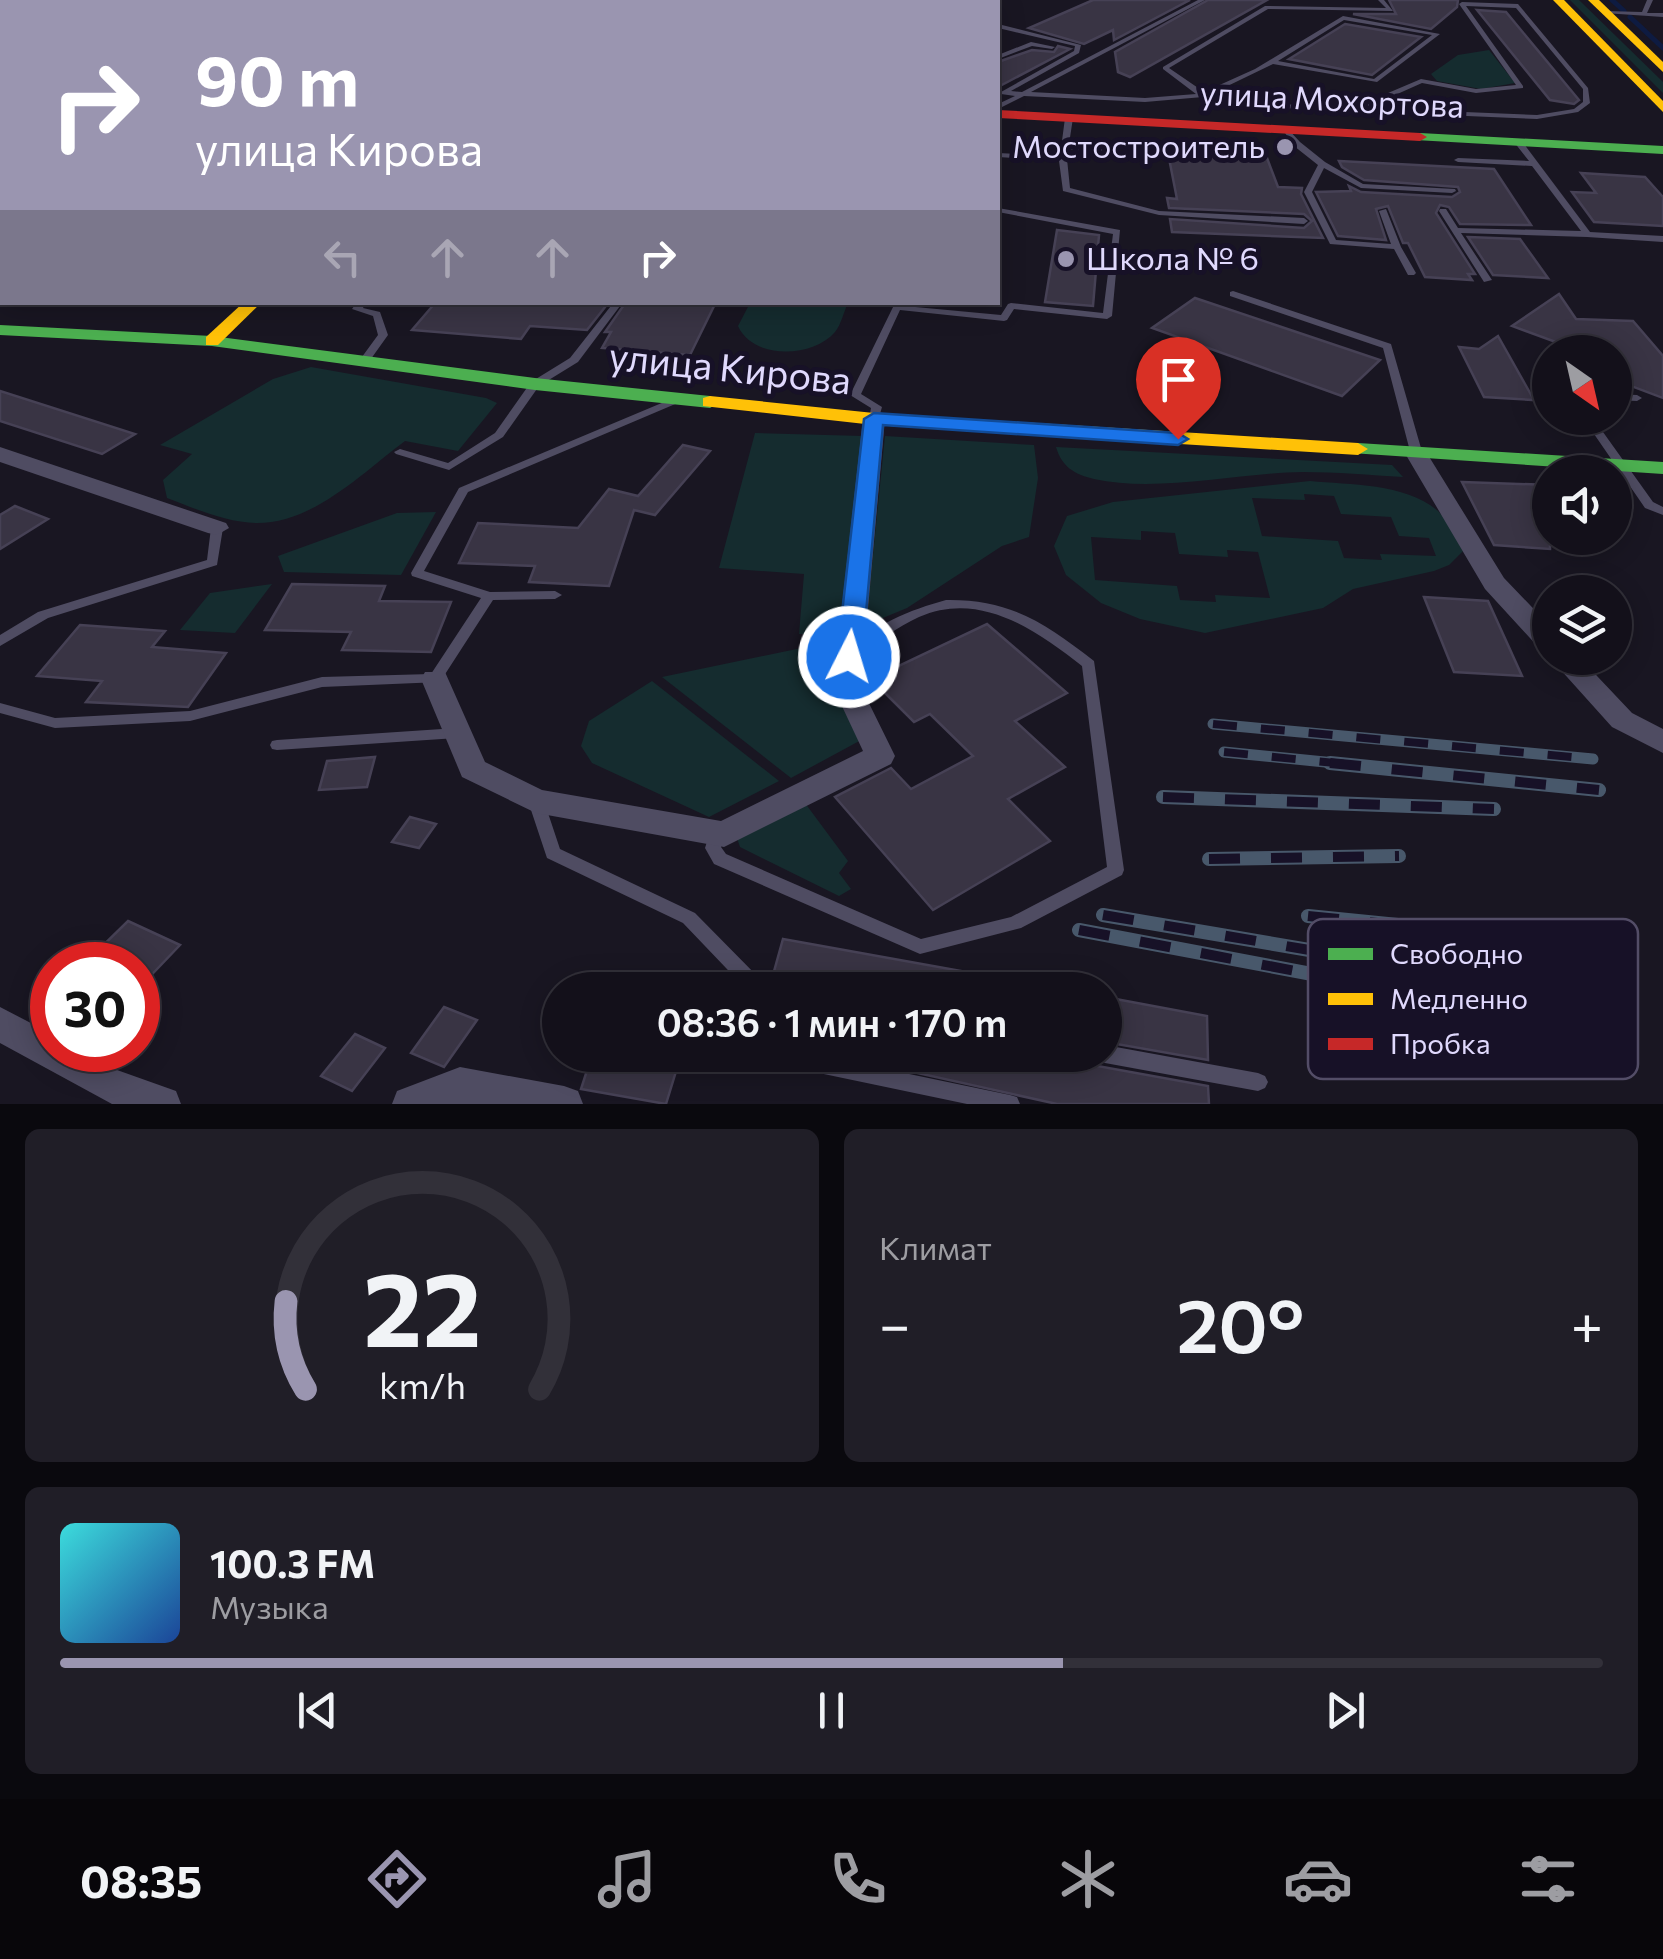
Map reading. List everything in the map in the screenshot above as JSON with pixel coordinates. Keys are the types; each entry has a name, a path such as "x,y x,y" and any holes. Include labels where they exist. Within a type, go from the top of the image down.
{"street":[{"path":"1558,0 1663,108"},
{"path":"1600,7 1663,68"},
{"name":"улица Мохортова","path":"1000,102 1069,118 1663,150"},
{"path":"212,342 251,305"},
{"name":"улица Кирова","path":"0,330 212,342 535,384 874,419 1532,461"},
{"path":"434,680 473,769 536,801 717,833 724,834 880,756 847,687 874,419"},
{"path":"0,454 218,528"},
{"path":"1417,455 1494,583 1532,623"},
{"name":"улица Кирова","path":"1632,467 1663,468"},
{"path":"1580,675 1622,720 1663,742"},
{"path":"0,1024 106,1084 162,1104"},
{"path":"411,1104 460,1085 564,1104"}],"lane":[{"path":"1000,102 1022,94 1202,0"},
{"path":"1357,109 1422,81 1476,91 1522,87 1462,4 1518,6 1586,89 1587,103 1576,111 1537,117 1278,106 1203,94 1165,68 1267,7 1391,10 1382,0"},
{"path":"1637,14 1644,13 1650,0"},
{"path":"1600,7 1663,15"},
{"path":"1000,102 1022,94 1145,100 1203,94 1244,80 1272,62 1343,18 1437,34 1376,81 1272,62"},
{"path":"1000,27 1077,48"},
{"path":"1000,56 1032,44 1100,52"},
{"path":"1000,101 1077,48"},
{"path":"1069,118 1063,159 1066,189 1158,213 1304,221"},
{"path":"1286,130 1322,164 1360,186 1452,191"},
{"path":"1518,142 1587,234"},
{"path":"1065,146 1136,155"},
{"path":"1000,155 1063,159"},
{"path":"1458,160 1534,164"},
{"path":"1322,164 1308,192 1333,242 1397,247"},
{"path":"874,419 877,407 856,395 898,305 1004,318 1010,306 1108,316 1118,232 1000,210"},
{"path":"1383,211 1410,273"},
{"path":"1443,212 1487,280"},
{"path":"1455,230 1663,239"},
{"path":"1233,294 1387,346 1417,455"},
{"path":"359,305 356,309 378,314 383,336 364,361"},
{"path":"400,452 449,467 500,435 535,384 574,360 617,305"},
{"path":"554,595 489,596 418,573 463,490 681,398"},
{"path":"1632,398 1637,398"},
{"path":"1632,482 1649,505 1663,512"},
{"path":"0,641 42,615 213,562 218,528"},
{"path":"0,708 55,722 190,716 322,682 434,680 489,596"},
{"path":"717,833 713,848 720,860 920,947 1015,924 1116,870 1089,664 1048,630 996,605 940,605 886,626 849,657"},
{"path":"277,744 458,733"},
{"path":"536,801 553,852 690,918 742,972"},
{"path":"1122,1057 1258,1082"},
{"path":"857,1072 1010,1104"}],"green space":[{"path":"1570,0 1579,0 1663,82 1663,93"},
{"path":"1489,50 1515,83 1481,89 1437,81 1431,74 1458,55"},
{"path":"748,305 847,305 837,329 825,341 799,350 784,352 756,345 738,326"},
{"path":"311,367 497,403 458,451 405,441 336,494 298,515 278,521 234,520 167,498 163,480 192,454 160,445 273,379"},
{"path":"755,433 863,436 844,636 799,634 804,574 719,568"},
{"path":"885,436 1034,445 1038,478 1029,537 1002,546 907,608 866,625"},
{"path":"1056,447 1392,465 1403,477 1303,472 1171,483 1118,483 1075,472 1065,465"},
{"path":"1310,481 1377,487 1410,495 1438,511 1463,551 1449,565 1353,589 1323,608 1205,633 1140,619 1101,603 1066,575 1054,546 1067,516 1113,502","holes":["1304,494 1334,496 1341,514 1391,517 1399,536 1429,538 1436,556 1380,554 1382,560 1344,558 1338,541 1262,536 1252,498 1305,500","1141,531 1175,533 1179,554 1228,557 1227,550 1258,552 1270,598 1215,595 1216,602 1180,600 1177,586 1095,580 1091,537 1141,540"]},
{"path":"436,512 401,575 284,572 278,556 397,513"},
{"path":"272,584 235,633 180,630 210,593"},
{"path":"816,645 838,646 863,739 791,778 662,677"},
{"path":"652,681 779,781 709,817 592,763 581,746 589,721"},
{"path":"802,799 848,861 839,873 851,889 839,896 740,847 737,838"}],"building":[{"path":"1093,0 1190,0 1114,40 1113,30 1084,44 1029,28"},
{"path":"1208,0 1267,0 1130,77 1118,72 1115,52"},
{"path":"1389,0 1458,0 1457,7 1431,29 1353,14 1396,14"},
{"path":"1477,10 1506,12 1579,100 1574,104 1550,100"},
{"path":"1345,24 1421,37 1372,75 1289,59"},
{"path":"1058,46 1070,49 1000,86 1000,61 1032,50 1054,52"},
{"path":"1168,153 1267,158 1278,187 1302,188 1301,194 1323,238 1172,232 1170,219 1304,228 1312,221 1304,214 1169,208 1167,198 1177,199"},
{"path":"1339,161 1494,169 1531,225 1460,224 1449,207 1440,205 1436,213 1475,274 1468,274 1472,280 1425,277 1408,243 1403,243 1388,206 1376,209 1386,240 1338,236 1316,192 1351,191 1349,186 1361,192 1452,197 1460,192 1458,187 1364,180"},
{"path":"1581,173 1645,177 1663,197 1663,226 1594,222 1572,192 1596,193"},
{"path":"1057,230 1099,235 1093,306 1045,302"},
{"path":"1468,237 1520,239 1548,278 1493,275"},
{"path":"1559,294 1576,319 1633,321 1663,356 1663,398 1632,386 1632,335 1537,335 1512,326"},
{"path":"1195,298 1380,360 1342,396 1152,328"},
{"path":"433,305 607,305 587,330 530,326 521,339 412,330"},
{"path":"624,305 715,305 690,355 602,348 611,332 605,332"},
{"path":"1498,336 1532,400 1484,397 1459,347 1479,349"},
{"path":"0,391 135,434 102,454 0,421"},
{"path":"683,445 710,451 655,515 634,510 609,586 529,582 535,566 459,563 478,523 578,528 609,489 638,496"},
{"path":"1462,482 1532,484 1532,548 1494,545"},
{"path":"15,506 48,519 0,549 0,515"},
{"path":"292,584 385,586 379,601 451,602 431,652 342,650 351,632 265,630"},
{"path":"1424,597 1488,601 1522,676 1454,672"},
{"path":"987,624 1067,693 1015,721 1065,767 1008,799 1050,841 933,910 835,797 891,768 911,789 973,756 930,714 914,722 871,679"},
{"path":"80,625 165,631 152,647 226,653 188,707 86,702 102,681 37,676"},
{"path":"375,757 367,787 319,790 327,761"},
{"path":"410,817 436,824 419,848 392,842"},
{"path":"128,921 180,945 160,966 160,942 107,942"},
{"path":"783,939 967,972 774,972"},
{"path":"1122,1000 1207,1016 1208,1060 1122,1045"},
{"path":"444,1007 477,1020 444,1067 411,1053"},
{"path":"355,1034 385,1048 352,1091 321,1076"},
{"path":"1122,1070 1208,1086 1209,1104 1057,1104 913,1072"},
{"path":"586,1072 676,1072 666,1104 581,1089"}],"waterway":[{"path":"1612,0 1624,11"},
{"path":"1630,17 1663,48"}],"railway":[{"path":"1213,724 1593,759"},
{"path":"1224,752 1355,765"},
{"path":"1330,763 1599,790"},
{"path":"1163,797 1494,809"},
{"path":"1209,859 1399,856"},
{"path":"1103,915 1308,950"},
{"path":"1308,916 1338,919"},
{"path":"1079,930 1308,973"}],"traffic: fast":[{"path":"1420,137 1663,150"},
{"path":"0,330 212,341 535,384 710,402"},
{"path":"1358,449 1663,468"}],"traffic: slow":[{"path":"1558,0 1663,108"},
{"path":"1593,0 1663,68"},
{"path":"212,341 251,305"},
{"path":"710,402 874,419 1358,449"}],"traffic: jam":[{"path":"1000,114 1420,137"}],"place":[{"name":"Мостостроитель","path":"1285,147"},
{"name":"Школа № 6","path":"1066,259"}],"route":[{"path":"849,657 874,419 1178,439"}]}
